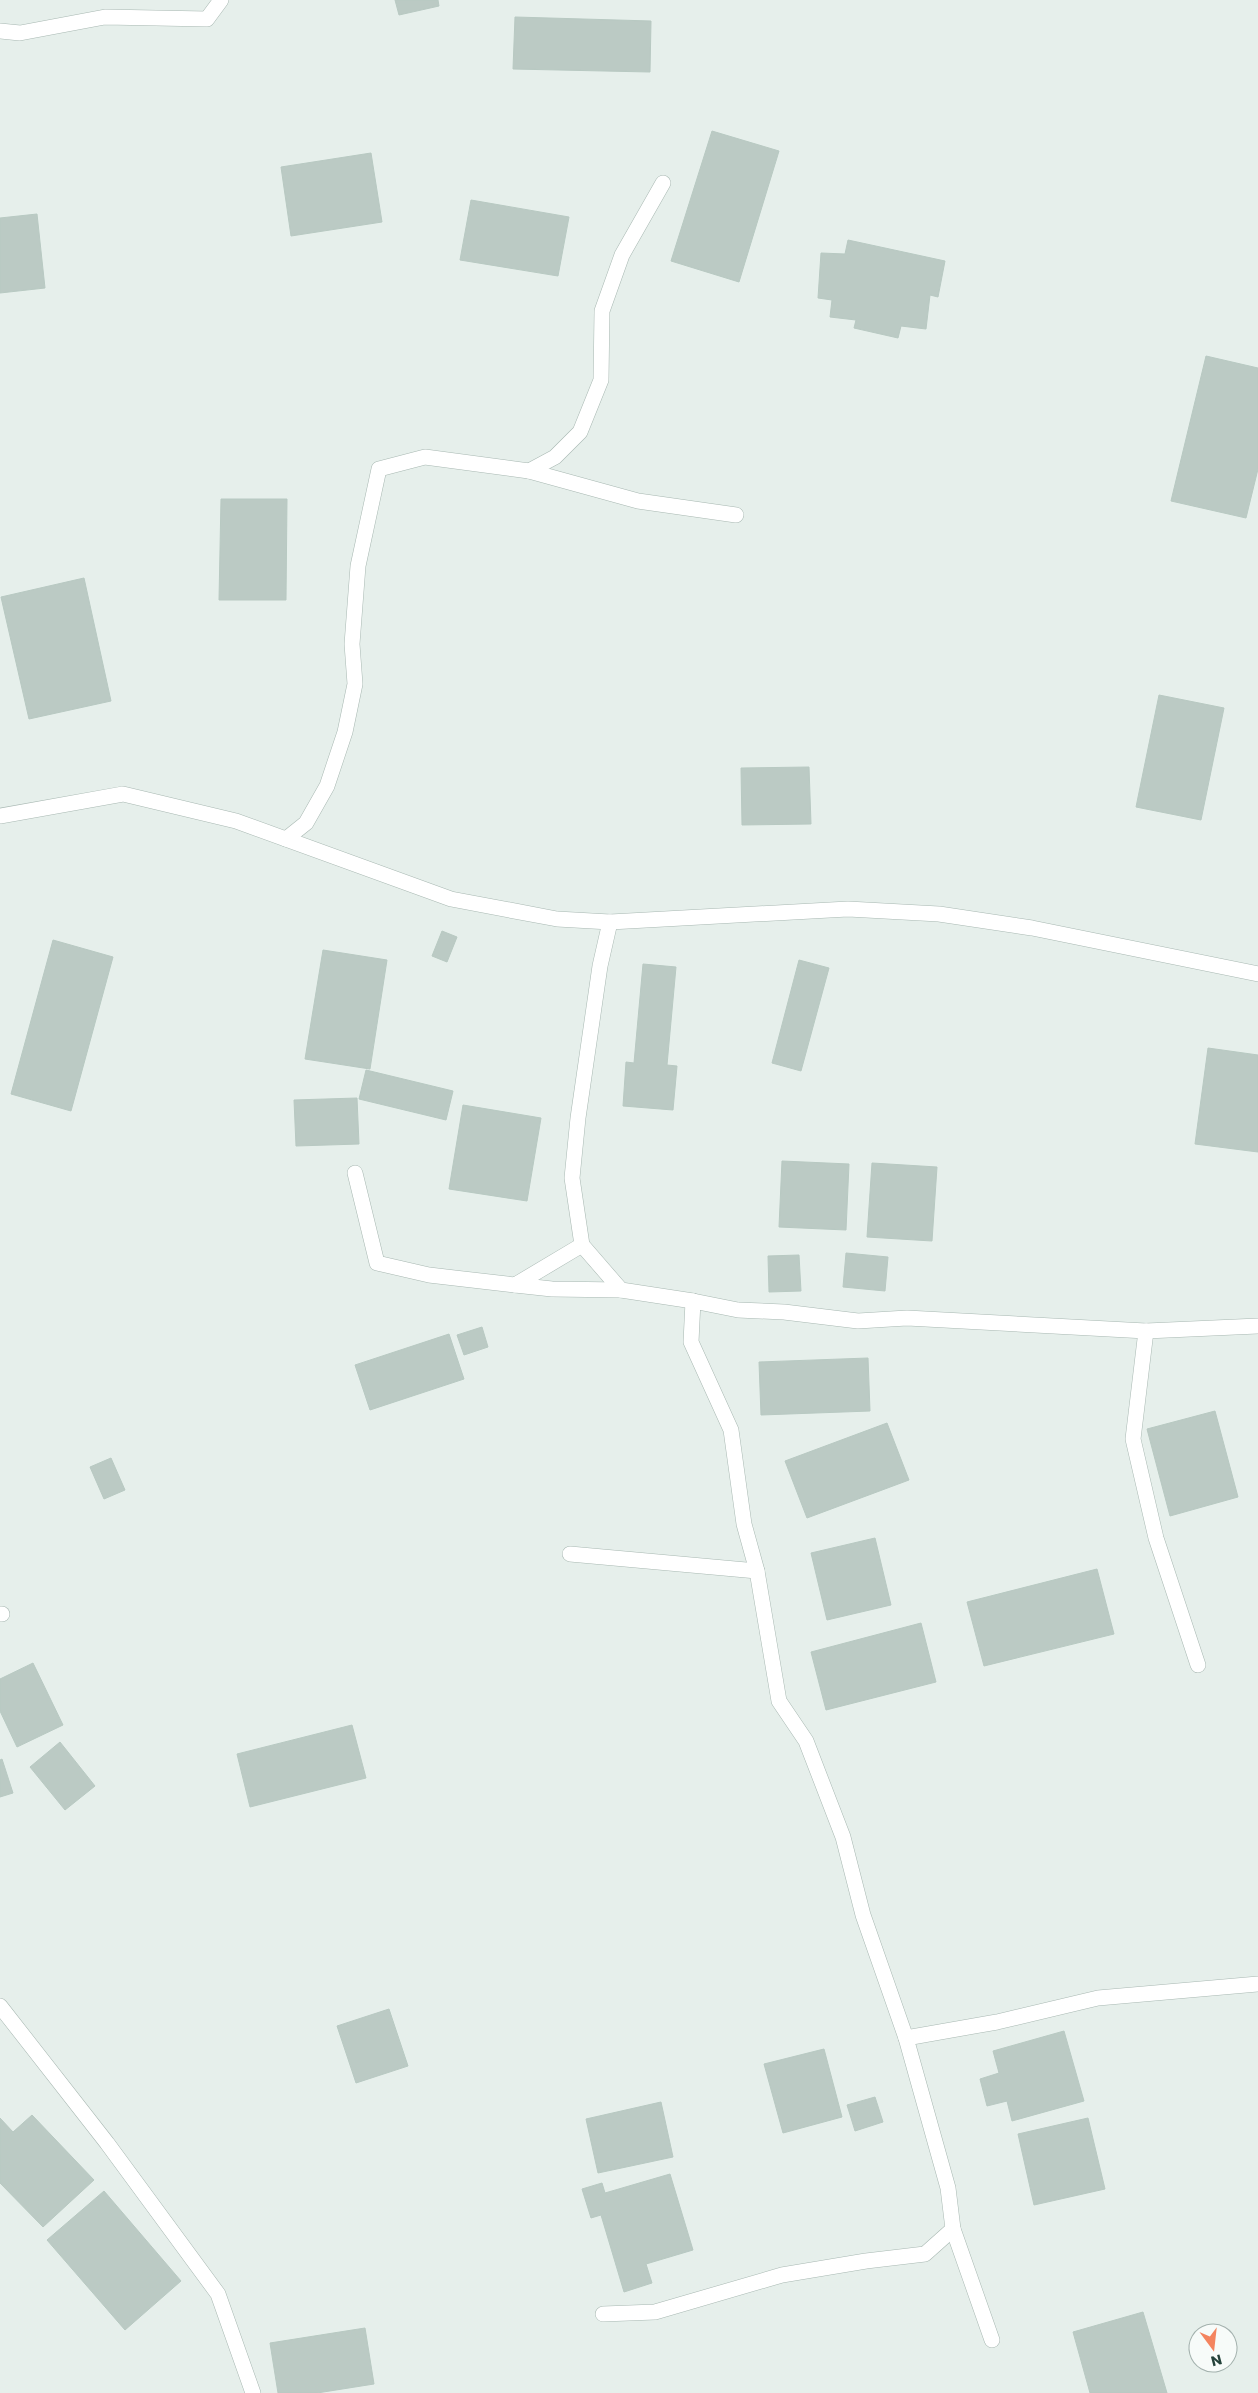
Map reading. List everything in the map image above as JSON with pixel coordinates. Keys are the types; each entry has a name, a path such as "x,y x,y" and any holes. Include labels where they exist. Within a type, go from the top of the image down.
{"street":[{"path":"0,31 20,33 105,17 207,19 221,0"},
{"path":"528,471 555,457 580,432 600,380 602,311 622,255 663,183"},
{"path":"286,839 306,823 315,808 327,786 345,732 355,684 352,644 358,566 379,469 425,457 528,471 638,501 736,515"},
{"path":"0,816 123,794 236,821 451,899 556,919 610,922 848,909 939,914 1032,928 1258,974"},
{"path":"610,922 600,966 578,1118 572,1178 582,1245 621,1290"},
{"path":"355,1173 377,1263 429,1276 552,1289 621,1290 738,1310 784,1312 858,1320 907,1318 1146,1331 1258,1326"},
{"path":"514,1285 582,1245"},
{"path":"693,1301 691,1342 731,1430 744,1524 757,1570 779,1701 806,1740 843,1837 863,1915 906,2038 948,2188 953,2229 992,2340"},
{"path":"1146,1331 1133,1439 1156,1538 1198,1664"},
{"path":"570,1554 757,1570"},
{"path":"906,2038 996,2022 1098,1998 1258,1984"},
{"path":"0,2006 107,2143 218,2294 253,2393"},
{"path":"603,2314 655,2312 782,2275 866,2261 925,2254 953,2229"}],"building":[{"path":"395,0 438,0 439,6 399,15"},
{"path":"515,17 651,21 650,72 513,69"},
{"path":"712,131 779,151 739,282 671,261"},
{"path":"371,153 382,222 291,236 281,167"},
{"path":"471,200 569,217 558,276 460,260"},
{"path":"37,214 45,288 0,293 0,218"},
{"path":"848,240 945,261 938,297 930,295 926,329 901,326 898,338 854,328 856,320 830,317 832,300 818,298 821,253 845,254"},
{"path":"1206,356 1258,368 1258,469 1246,518 1171,501"},
{"path":"221,499 287,499 286,600 219,600"},
{"path":"84,578 111,701 29,719 1,597"},
{"path":"1159,695 1224,708 1201,820 1136,807"},
{"path":"809,767 811,824 742,825 741,768"},
{"path":"442,931 457,937 447,962 432,956"},
{"path":"53,940 113,957 71,1111 11,1094"},
{"path":"323,950 387,960 370,1069 305,1059"},
{"path":"799,960 829,968 801,1071 772,1063"},
{"path":"643,964 676,967 667,1065 677,1066 673,1110 623,1106 626,1062 634,1063"},
{"path":"1208,1048 1258,1055 1258,1152 1195,1144"},
{"path":"366,1070 453,1091 446,1120 359,1099"},
{"path":"357,1098 359,1144 296,1146 294,1100"},
{"path":"463,1105 541,1118 527,1201 449,1189"},
{"path":"782,1161 849,1164 846,1230 779,1227"},
{"path":"872,1163 937,1167 932,1241 867,1237"},
{"path":"846,1253 888,1257 885,1291 843,1287"},
{"path":"799,1255 801,1291 769,1292 768,1256"},
{"path":"482,1327 488,1347 464,1355 457,1335"},
{"path":"449,1334 464,1379 370,1410 355,1365"},
{"path":"868,1358 870,1411 761,1415 759,1362"},
{"path":"1215,1411 1238,1497 1170,1516 1147,1429"},
{"path":"887,1423 909,1480 807,1518 785,1461"},
{"path":"111,1458 125,1490 104,1499 90,1467"},
{"path":"875,1538 891,1605 827,1620 811,1553"},
{"path":"1097,1569 1114,1634 984,1666 967,1602"},
{"path":"921,1623 936,1682 826,1710 811,1652"},
{"path":"33,1663 63,1725 17,1747 0,1711 0,1679"},
{"path":"352,1725 366,1778 250,1807 237,1754"},
{"path":"60,1742 95,1786 65,1810 30,1767"},
{"path":"2,1759 13,1793 0,1797 0,1760"},
{"path":"389,2009 408,2066 356,2083 337,2026"},
{"path":"1064,2031 1084,2101 1012,2121 1007,2101 987,2106 980,2079 999,2073 993,2051"},
{"path":"824,2049 842,2117 783,2133 764,2064"},
{"path":"875,2097 883,2122 855,2131 847,2105"},
{"path":"661,2102 673,2157 598,2173 586,2119"},
{"path":"32,2115 94,2180 43,2227 0,2183 0,2118 13,2132"},
{"path":"1088,2118 1105,2189 1034,2205 1018,2134"},
{"path":"670,2174 693,2250 646,2264 652,2283 624,2292 601,2215 591,2218 582,2189 602,2183 605,2193"},
{"path":"104,2191 181,2281 125,2330 47,2240"},
{"path":"1143,2312 1167,2393 1090,2393 1073,2332"},
{"path":"365,2328 374,2384 317,2393 278,2393 270,2343"}]}
